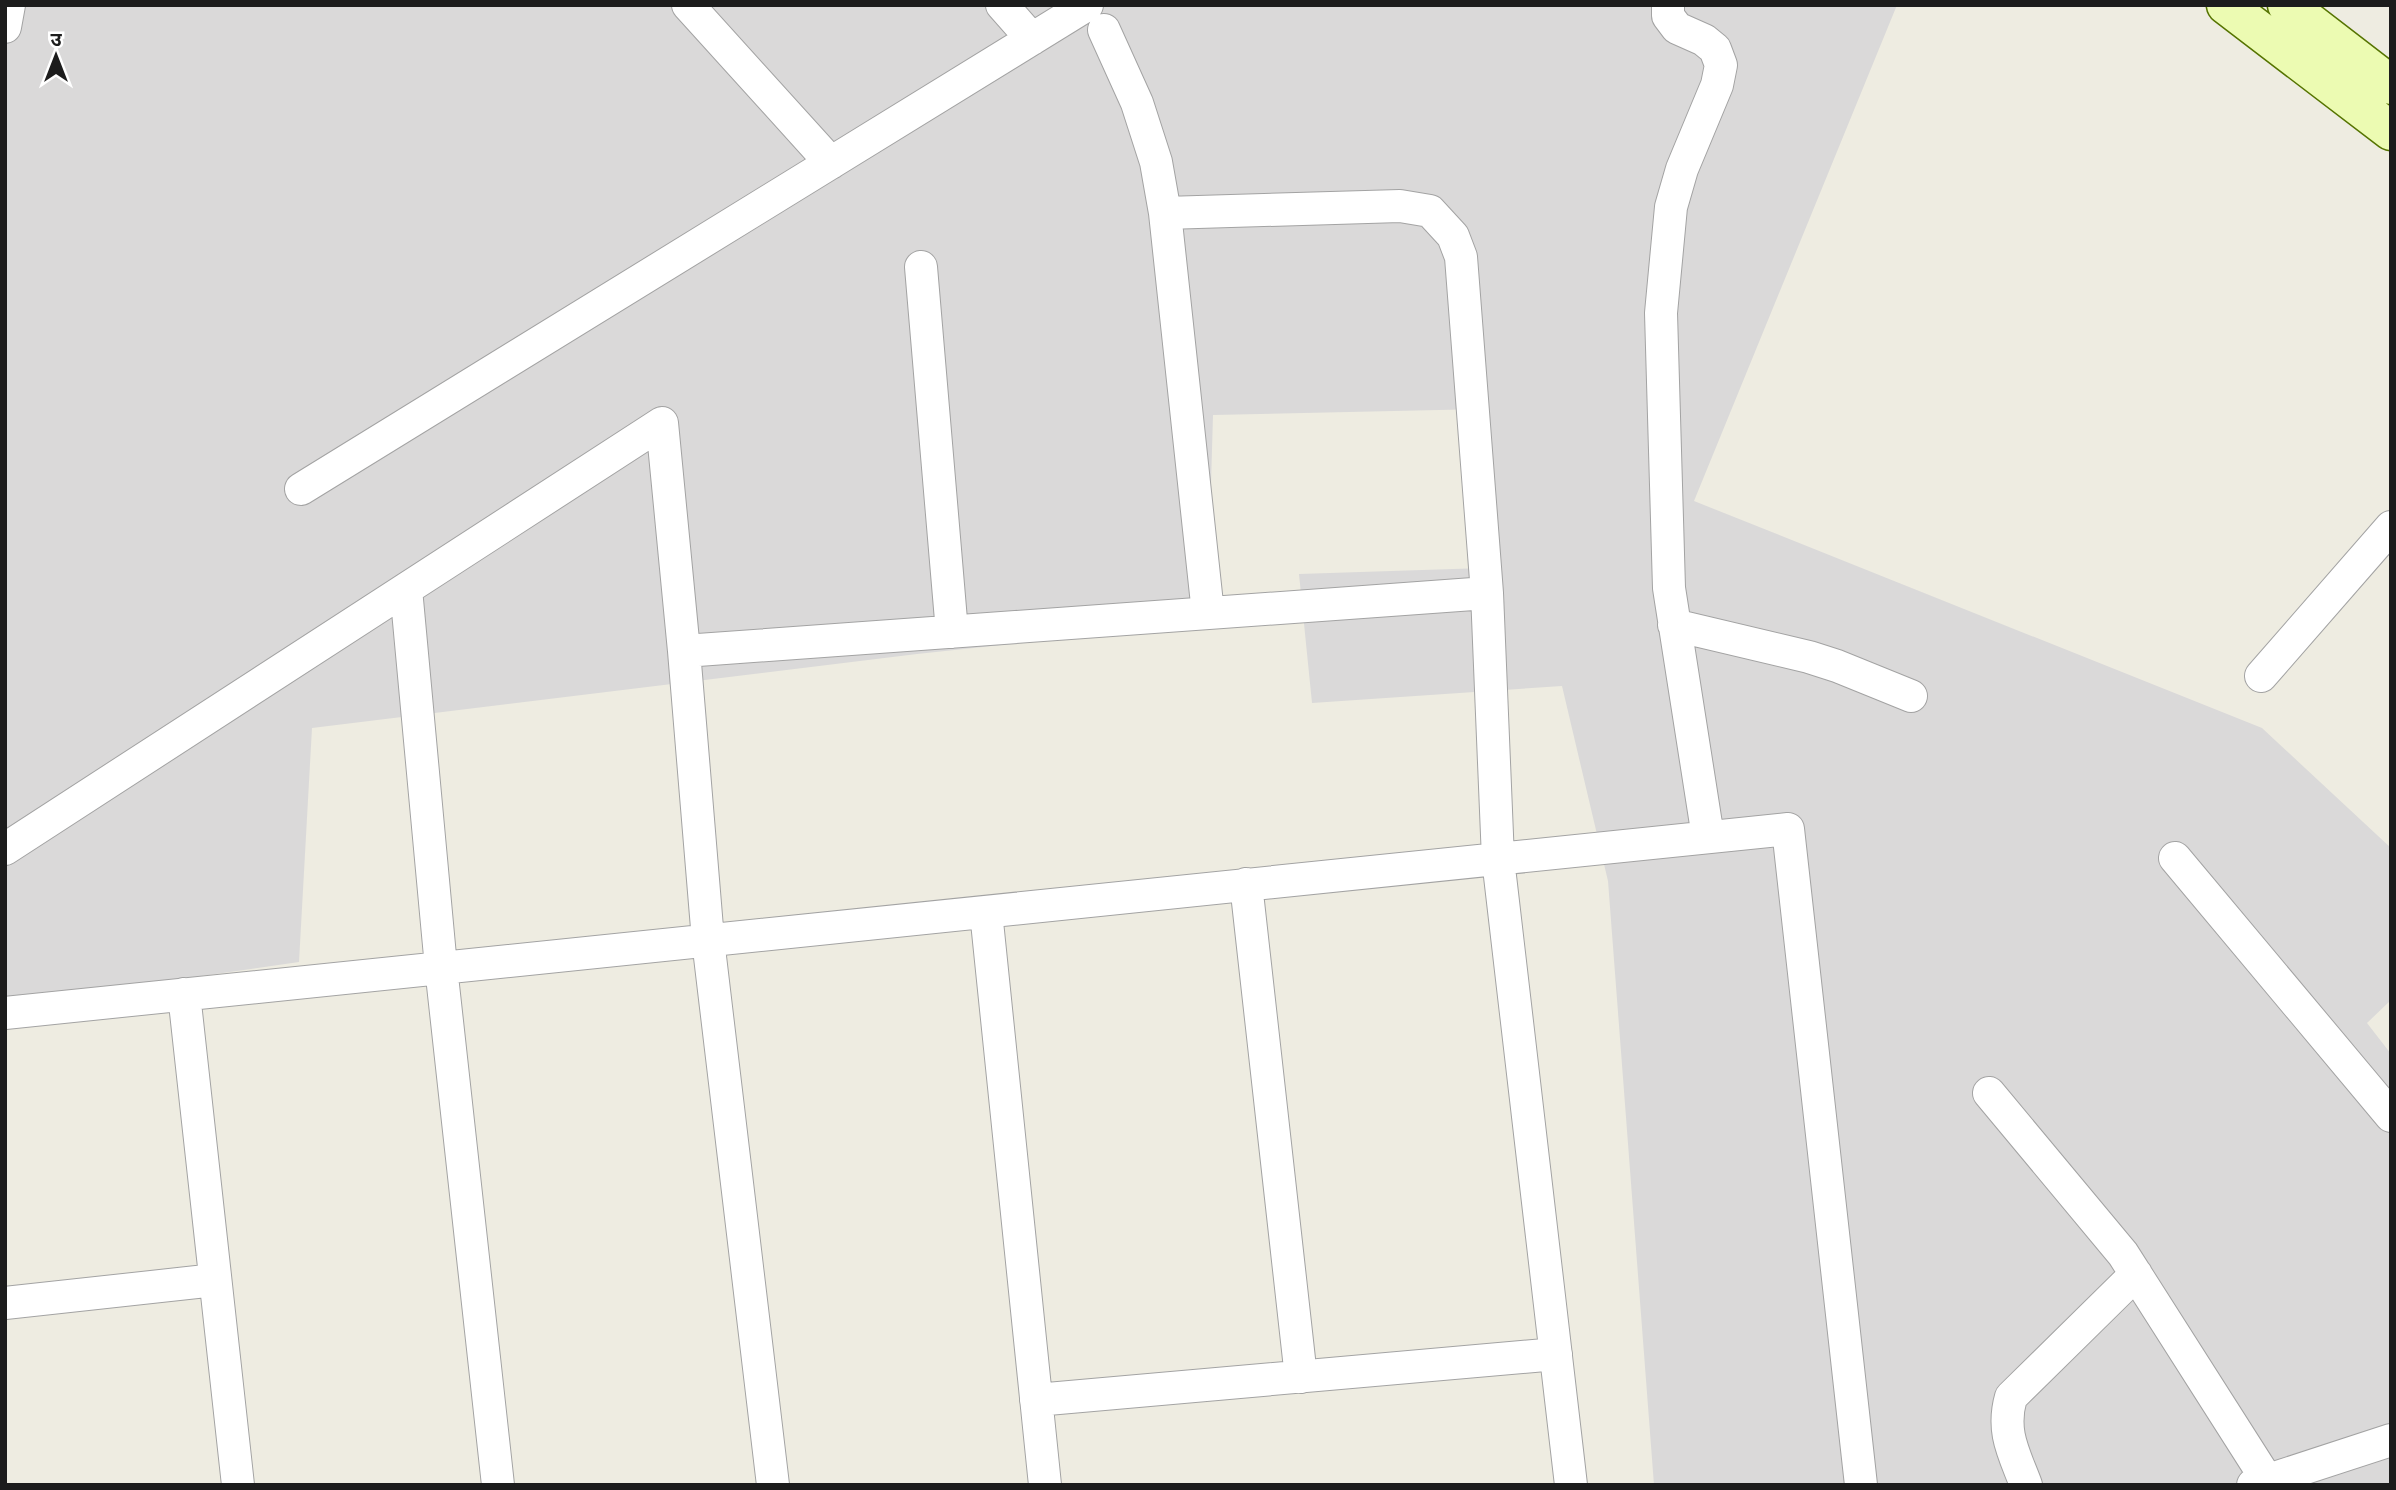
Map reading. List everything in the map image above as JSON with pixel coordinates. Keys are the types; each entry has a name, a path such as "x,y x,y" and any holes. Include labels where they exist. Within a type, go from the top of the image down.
{"main road":[{"path":"2226,5 2391,131"},
{"path":"2287,5 2391,85"}],"street":[{"path":"5,27 9,5"},
{"path":"688,5 831,163"},
{"path":"1002,5 1032,39"},
{"path":"1668,5 1668,16 1677,28 1704,40 1715,49 1721,65 1717,85 1682,169 1671,207 1661,313 1669,588 1708,837"},
{"path":"301,489 1032,39 1096,18 1138,103 1156,162 1164,213 1208,613"},
{"path":"1164,213 1400,206 1430,211 1453,236 1461,257 1487,593 1498,859 1571,1485"},
{"path":"921,267 952,632"},
{"path":"5,849 662,423 708,940 773,1485"},
{"path":"2261,676 2391,527"},
{"path":"406,589 441,967 498,1485"},
{"path":"684,651 1487,593"},
{"path":"1674,625 1809,657 1911,696"},
{"path":"5,1013 1788,829 1861,1485"},
{"path":"2175,858 2391,1116"},
{"path":"1246,884 1301,1377"},
{"path":"986,912 1045,1485"},
{"path":"184,994 238,1485"},
{"path":"1989,1093 2110,1237 2136,1273 2260,1482 2391,1440"},
{"path":"2026,1485 2007,1433 2006,1415 2011,1397 2136,1273"},
{"path":"5,1303 215,1280"},
{"path":"1036,1401 1556,1354"}],"shaded area":[{"path":"5,5 1897,5 1694,501 2262,728 2391,848 2391,1000 2367,1023 2391,1054 2391,1485 1654,1485 1608,881 1562,686 1312,703 1299,574 1484,568 1484,409 1213,415 1207,623 917,654 312,728 299,962 5,1004"}]}
